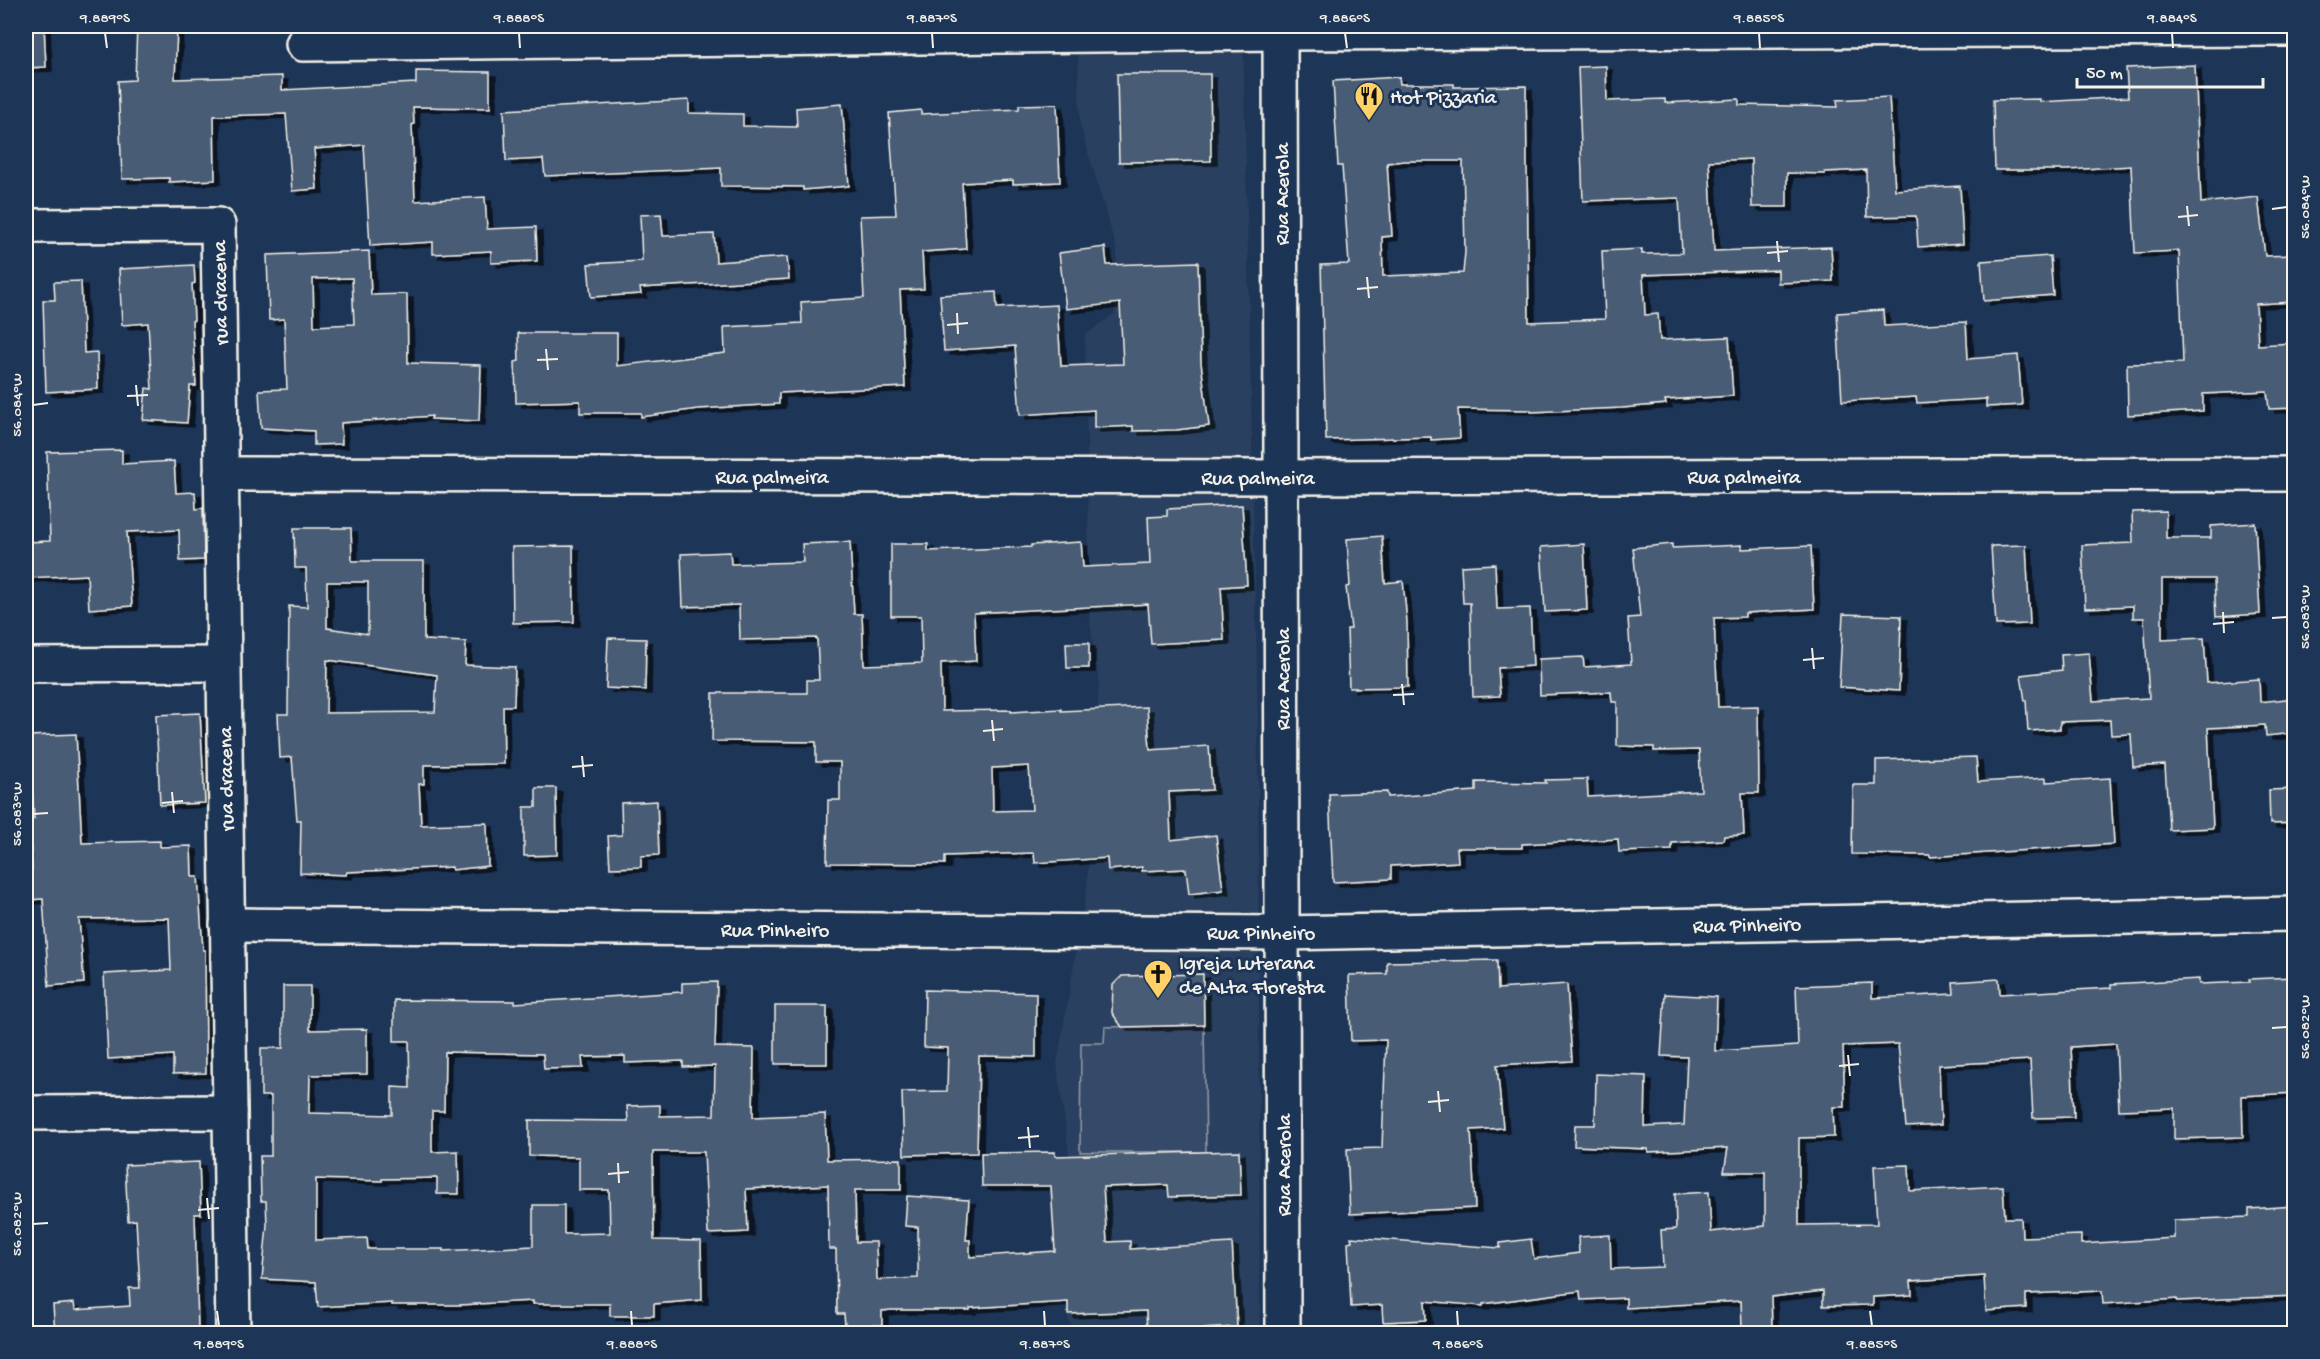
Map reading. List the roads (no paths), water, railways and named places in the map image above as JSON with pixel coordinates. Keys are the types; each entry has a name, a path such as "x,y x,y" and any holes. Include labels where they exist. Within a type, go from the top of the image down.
{"street":[{"path":"303,44 1280,29 2295,29"},
{"name":"Rua Acerola","path":"1280,29 1283,1334"},
{"name":"rua dracena","path":"26,226 218,225 233,1334"},
{"name":"Rua palmeira","path":"221,474 1281,477 2295,474"},
{"path":"26,665 224,664"},
{"name":"Rua Pinheiro","path":"227,925 1282,933 2295,914"},
{"path":"26,1113 230,1112"}],"place":[{"name":"Hot Pizzaria","path":"1369,122"},
{"name":"Igreja Luterana de ALta Floresta","path":"1158,1000"}]}
